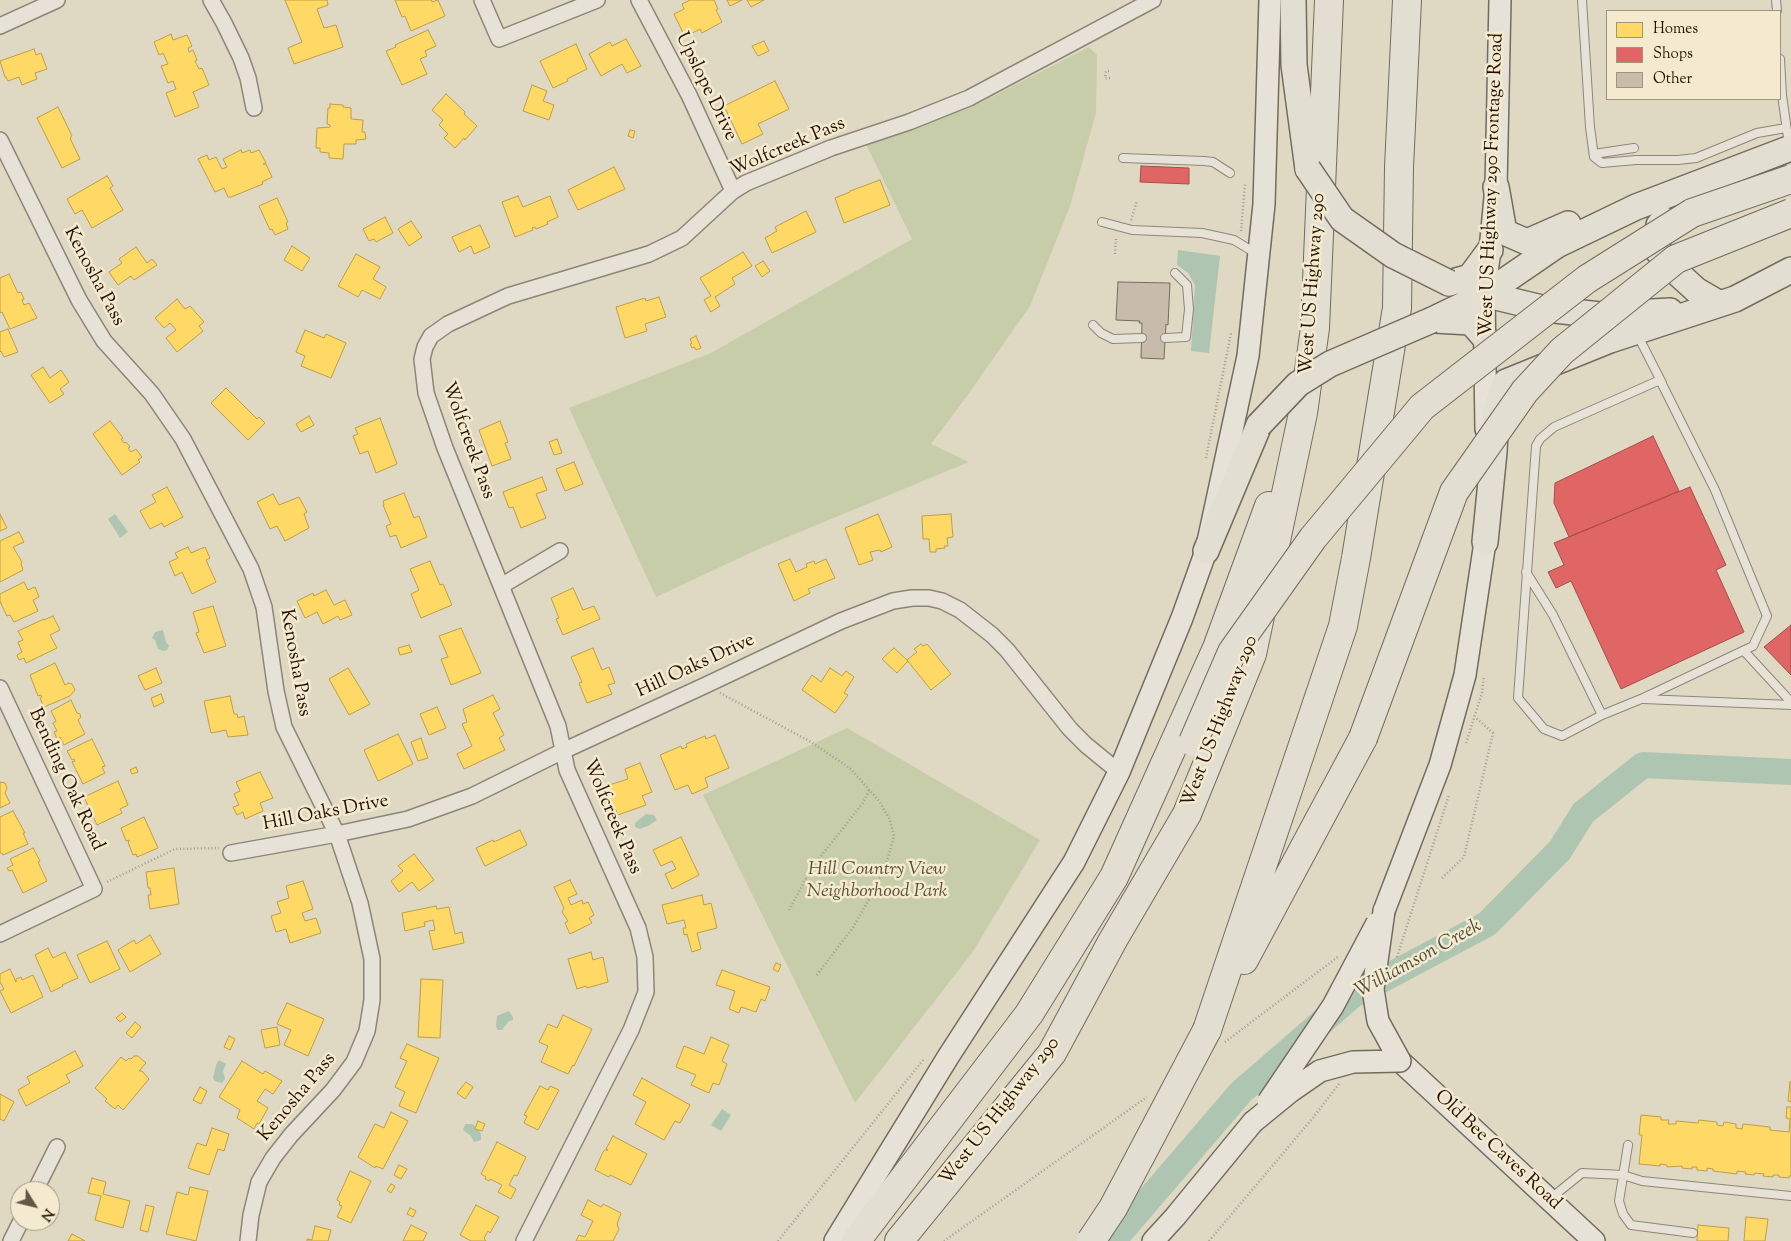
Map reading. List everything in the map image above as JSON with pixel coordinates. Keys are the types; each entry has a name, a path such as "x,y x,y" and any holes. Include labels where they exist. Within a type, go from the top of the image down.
{"highway":[{"name":"West US Highway 290","path":"899,1241 1052,1053 1113,940 1187,814 1252,654 1302,413 1315,328 1329,0"},
{"path":"1206,1030 1343,626 1397,308 1400,167 1407,0"},
{"path":"1400,167 1417,0"},
{"path":"1113,940 1193,742 1232,652 1313,538 1422,407 1587,279 1692,213 1791,179"},
{"path":"1091,1241 1113,1208 1363,738 1454,492 1525,391 1562,351 1676,259 1791,213"},
{"path":"856,1241 1029,1014 1114,878 1217,648 1302,413"}],"main road":[{"path":"1206,551 1248,356 1264,204 1270,0"},
{"path":"1293,0 1294,65 1308,169 1342,219 1393,255 1449,283 1484,295 1546,309 1600,315 1711,306"},
{"name":"West US Highway 290 Frontage Road","path":"1153,1241 1253,1122 1333,1006 1384,911 1440,765 1465,675 1485,542 1486,339 1484,295 1496,187 1500,0"},
{"path":"834,1241 942,1065 1074,862 1119,772 1182,618 1206,551 1259,425 1298,384 1330,364 1432,320 1484,295 1558,245 1636,207 1702,182 1789,142"},
{"path":"1702,182 1659,225 1657,250 1673,269 1711,306"},
{"path":"1496,187 1504,232 1527,242 1561,226 1636,207"},
{"path":"1449,283 1470,277 1490,250"},
{"path":"1485,542 1496,410 1506,382 1610,340 1735,299 1791,270"},
{"path":"1432,320 1470,322 1486,339"},
{"name":"Old Bee Caves Road","path":"1384,911 1373,989 1378,1021 1400,1061 1594,1241"},
{"path":"1253,1122 1291,1091 1320,1071 1353,1062 1400,1061"}],"street":[{"path":"0,26 56,0"},
{"path":"211,0 241,58 248,78 254,108"},
{"path":"482,0 499,39 597,0"},
{"name":"Upslope Drive","path":"639,0 689,95 733,191"},
{"name":"Wolfcreek Pass","path":"524,1241 631,1030 646,992 645,957 638,928 567,770 558,726 445,448 426,394 422,359 431,336 448,324 508,296 649,254 682,238 733,191 746,183 823,152 939,111 969,98 1153,0"},
{"name":"Kenosha Pass","path":"0,140 79,300 104,341 152,394 183,439 251,569 264,607 276,691 284,727 337,834 360,903 372,959 372,1000 367,1031 354,1062 333,1090 273,1158 259,1182 251,1215 248,1241"},
{"path":"500,586 560,551"},
{"name":"Hill Oaks Drive","path":"231,852 337,834 408,819 463,799 859,613 893,601 912,598 929,598 942,601 960,610 992,635 1007,650 1070,729 1119,772"},
{"name":"Bending Oak Road","path":"0,688 94,889"},
{"path":"0,934 94,889"},
{"path":"40,1181 57,1147"}],"lane":[{"path":"1582,0 1590,127 1594,156 1602,163 1696,158 1757,133 1789,142 1781,77"},
{"path":"1782,95 1791,92"},
{"path":"1594,154 1634,148"},
{"path":"1123,158 1213,162 1230,173"},
{"path":"1102,222 1132,230 1202,233 1234,240 1258,255"},
{"path":"1165,338 1186,337 1189,309 1187,285 1175,272"},
{"path":"1093,325 1101,333 1113,339 1142,338"},
{"path":"1636,331 1664,388"},
{"path":"1660,380 1664,388 1715,490 1767,616 1753,646 1641,699 1602,715 1562,736 1544,729 1518,698 1536,446 1540,439 1554,427 1660,380"},
{"path":"1526,572 1553,615 1602,715"},
{"path":"1744,651 1791,703"},
{"path":"1641,699 1791,703"},
{"path":"1628,1144 1619,1201 1623,1214 1631,1225 1693,1233"},
{"path":"1549,1199 1582,1173 1623,1175 1642,1181 1791,1196"}],"path":[{"path":"1109,71 1106,71 1105,78 1110,78"},
{"path":"1240,244 1246,178"},
{"path":"1130,221 1137,201"},
{"path":"1115,254 1116,240"},
{"path":"1204,467 1231,332"},
{"path":"706,685 810,742 851,770 879,801 890,820 894,836 888,858 875,889 852,928 816,976"},
{"path":"1442,878 1464,857 1493,733 1475,716"},
{"path":"789,910 812,866 863,803 869,790"},
{"path":"94,889 175,849 225,848 231,852"},
{"path":"778,1241 928,1054"}],"green space":[{"path":"1089,47 1097,55 1096,113 1070,206 1030,306 931,444 969,462 761,548 656,597 569,408 711,353 912,239 866,144 929,123 980,103"},
{"name":"Hill Country View Neighborhood Park","path":"847,728 1040,840 972,953 855,1103 703,795"}],"shaded area":[{"path":"1178,250 1220,256 1209,353 1191,351 1195,285 1188,273 1177,265"},
{"path":"115,514 128,532 120,538 108,519"},
{"path":"163,630 169,646 167,650 163,651 158,649 155,640 152,638 155,632"},
{"path":"646,814 654,815 657,820 640,829 635,827 635,823"},
{"path":"509,1011 513,1020 509,1021 502,1030 498,1030 496,1027 497,1016"},
{"path":"219,1060 226,1064 223,1071 225,1079 222,1083 215,1081 213,1078"},
{"path":"722,1109 731,1115 721,1131 711,1125"},
{"path":"465,1124 475,1126 481,1134 481,1140 474,1142 471,1136 463,1130"}],"building: Homes":[{"path":"285,0 327,0 328,5 317,9 324,28 336,25 343,47 294,64 288,48 302,42"},
{"path":"395,0 431,0 432,2 438,0 445,16 411,31 405,16 402,17"},
{"path":"690,0 714,0 718,9 716,10 722,22 702,33 700,29 685,37 674,14 684,9 682,4"},
{"path":"727,0 742,0 730,6"},
{"path":"747,0 764,0 751,7"},
{"path":"428,30 436,46 425,51 427,56 420,59 427,74 402,85 386,51"},
{"path":"171,34 173,40 187,35 192,46 188,48 189,52 193,50 197,60 195,61 199,69 202,68 209,85 193,92 199,107 175,117 166,93 176,89 173,81 168,83 161,66 168,64 163,53 159,55 154,42"},
{"path":"626,39 641,66 627,73 622,64 601,76 589,54 610,42 612,46"},
{"path":"764,41 769,51 758,56 752,46"},
{"path":"576,44 587,69 553,88 540,61"},
{"path":"34,49 36,55 41,53 47,69 35,73 37,79 22,85 19,77 8,81 0,61"},
{"path":"775,81 789,109 758,124 763,134 742,144 724,106"},
{"path":"532,85 547,91 543,101 554,105 549,120 523,111"},
{"path":"446,94 477,126 455,148 444,138 448,134 439,125 443,120 432,110"},
{"path":"330,104 351,108 351,119 363,120 362,132 365,132 366,139 356,140 356,144 344,144 343,159 329,158 329,153 320,152 320,148 316,148 317,128 330,127 327,124"},
{"path":"58,107 72,136 70,138 80,159 62,168 37,118"},
{"path":"630,130 635,131 633,138 628,136"},
{"path":"241,150 242,153 250,150 251,153 259,150 266,163 263,164 266,164 272,177 262,182 263,184 231,197 228,197 224,188 215,192 198,159 207,155 209,160 216,157 222,169 227,167 223,159"},
{"path":"614,167 625,189 578,210 568,190"},
{"path":"107,176 113,186 110,188 123,210 92,228 82,210 75,214 67,199"},
{"path":"880,180 890,205 844,223 835,198"},
{"path":"518,196 523,207 550,196 558,217 547,222 548,224 536,229 535,227 532,228 533,230 515,237 502,202"},
{"path":"277,198 288,222 286,223 288,229 275,235 272,229 270,230 259,206"},
{"path":"806,211 816,232 772,253 765,238 777,231 775,227"},
{"path":"385,217 393,233 376,242 374,239 369,241 363,229"},
{"path":"411,221 422,237 409,246 398,229"},
{"path":"480,225 490,247 474,254 471,246 459,252 452,237"},
{"path":"292,246 310,258 302,271 284,260"},
{"path":"136,247 147,263 152,259 157,265 134,280 131,276 118,285 109,272 122,263 119,259"},
{"path":"743,252 752,266 732,278 735,284 715,297 720,306 711,312 704,300 711,296 700,278"},
{"path":"356,254 380,267 373,279 386,287 380,299 362,290 358,297 338,286"},
{"path":"763,261 770,271 762,277 755,266"},
{"path":"9,274 18,293 21,292 24,305 29,303 37,318 10,329 2,312 0,313 0,278"},
{"path":"659,297 666,317 645,324 647,331 625,338 616,307 645,298 646,301"},
{"path":"177,299 185,309 190,306 204,322 199,326 203,331 177,352 166,338 176,330 170,323 164,328 155,318"},
{"path":"8,329 18,352 4,357 0,352 0,332"},
{"path":"305,330 324,338 326,334 346,343 331,378 301,366 305,356 296,352"},
{"path":"696,336 701,348 696,350 694,347 692,348 690,339"},
{"path":"43,367 50,378 61,370 69,382 60,389 64,394 50,403 31,375"},
{"path":"226,388 257,419 259,417 265,423 248,440 211,403"},
{"path":"309,416 314,425 301,432 296,424"},
{"path":"380,418 397,464 376,473 368,451 360,454 353,436 358,434 355,428"},
{"path":"110,421 123,438 121,439 124,443 126,442 130,447 128,448 131,452 136,449 142,457 138,460 140,462 122,475 93,434"},
{"path":"500,421 508,442 505,443 511,459 492,466 479,430"},
{"path":"557,439 562,453 554,455 549,442"},
{"path":"574,462 583,484 565,491 556,469"},
{"path":"542,477 547,490 536,494 546,518 521,528 513,507 509,508 503,492"},
{"path":"167,487 183,517 164,527 162,523 150,529 140,511 156,502 152,495"},
{"path":"404,493 414,518 419,516 427,537 401,548 396,535 390,537 386,526 391,524 383,501"},
{"path":"273,494 279,505 299,497 307,512 304,514 309,528 285,541 277,526 270,529 257,502"},
{"path":"0,514 7,528 0,531"},
{"path":"878,514 892,547 881,552 880,550 870,552 873,560 859,565 845,528"},
{"path":"951,514 953,537 947,538 948,546 944,546 945,548 936,549 936,552 930,552 929,539 923,539 922,516"},
{"path":"19,532 24,542 13,547 22,562 23,570 0,582 0,541"},
{"path":"188,547 191,553 205,547 210,558 206,560 216,582 192,594 182,572 175,576 169,562 178,558 175,553"},
{"path":"790,559 796,572 807,567 806,564 814,561 815,564 826,559 835,578 808,589 810,593 794,601 778,564"},
{"path":"430,561 440,585 443,584 452,605 421,618 411,594 419,590 410,569"},
{"path":"24,582 28,590 35,587 39,597 33,600 38,611 14,622 10,615 7,616 0,601 0,594"},
{"path":"573,588 583,610 594,606 600,619 563,635 556,619 559,618 551,598"},
{"path":"326,590 334,605 345,600 352,615 340,620 338,616 323,624 317,612 305,618 297,601 313,593 314,596"},
{"path":"213,606 226,646 204,653 196,633 199,632 193,612"},
{"path":"53,616 60,630 50,635 57,648 26,663 24,658 19,660 17,655 22,652 18,642 23,640 18,631"},
{"path":"461,628 481,673 451,685 441,659 448,657 439,636"},
{"path":"921,644 923,646 927,644 951,674 931,690 907,660 917,652 914,649"},
{"path":"409,645 412,652 400,655 398,648"},
{"path":"593,648 602,670 609,667 615,683 608,685 612,694 587,703 579,683 582,682 571,657"},
{"path":"894,648 908,661 897,673 882,659"},
{"path":"55,663 65,685 72,684 75,690 70,696 44,707 40,698 42,697 41,695 38,696 30,675"},
{"path":"156,668 162,683 145,690 138,676"},
{"path":"348,668 370,704 349,715 329,679"},
{"path":"830,668 842,676 846,671 854,677 844,693 848,695 835,713 802,690 812,675 821,682"},
{"path":"161,694 164,702 154,707 151,698"},
{"path":"493,695 500,709 493,713 504,735 499,738 505,750 464,769 457,754 472,746 462,724 467,722 463,709"},
{"path":"230,696 234,714 237,714 238,718 244,716 248,735 228,737 226,730 211,733 204,701"},
{"path":"71,700 77,713 80,714 81,717 78,720 85,734 64,745 60,737 57,739 54,732 57,731 53,723 56,721 51,711"},
{"path":"437,707 446,728 429,735 420,714"},
{"path":"398,734 413,764 378,781 364,750"},
{"path":"715,735 729,768 705,778 708,787 692,794 688,785 675,790 660,755 681,746 682,749 687,747 686,744 705,736 706,739"},
{"path":"421,738 428,758 418,761 411,742"},
{"path":"92,739 105,766 102,767 105,773 83,784 72,762 75,761 74,759 72,760 67,751"},
{"path":"640,763 652,792 642,796 646,805 618,815 615,808 609,811 600,788 628,779 625,769"},
{"path":"136,767 138,772 132,774 130,770"},
{"path":"260,772 273,798 260,803 263,811 245,819 243,812 237,815 233,807 239,805 234,794 240,791 236,782"},
{"path":"118,781 128,805 120,809 122,813 97,825 84,797"},
{"path":"0,782 5,783 7,788 5,793 10,803 0,808"},
{"path":"13,811 25,833 23,833 28,844 3,855 0,853 0,817"},
{"path":"144,817 158,848 137,857 136,854 133,855 129,840 126,841 121,828"},
{"path":"520,830 527,845 485,866 476,848"},
{"path":"681,837 699,875 672,889 665,874 676,869 672,861 661,866 653,850"},
{"path":"33,848 47,881 23,893 12,870 9,871 7,868 13,865 10,859"},
{"path":"414,854 434,880 419,891 412,882 399,892 391,881 403,871 398,866"},
{"path":"174,868 179,904 150,909 148,895 151,895 146,872"},
{"path":"570,880 577,894 568,898 571,905 582,900 583,904 588,902 594,915 589,918 592,923 570,934 565,923 568,921 562,912 564,908 554,887"},
{"path":"303,881 313,909 302,913 305,921 316,918 321,933 290,943 286,929 276,932 271,916 281,913 277,902 289,898 286,886"},
{"path":"702,895 704,905 711,903 717,928 697,933 701,949 692,952 687,934 684,935 683,928 686,928 684,920 667,924 662,905"},
{"path":"436,906 437,909 449,907 455,934 462,932 464,943 433,950 429,931 435,930 433,920 424,922 425,926 405,931 402,913"},
{"path":"150,935 161,954 130,972 118,950 134,940 136,944"},
{"path":"107,941 120,969 90,983 77,955"},
{"path":"48,948 53,958 65,952 78,978 51,992 35,955"},
{"path":"591,952 593,960 603,957 608,982 577,989 568,959"},
{"path":"776,963 781,965 778,972 773,969"},
{"path":"10,969 16,982 16,979 21,977 22,980 33,975 43,997 11,1013 0,991 4,989 0,982 0,974"},
{"path":"722,970 770,987 765,1001 761,999 756,1012 741,1007 739,1013 729,1009 735,991 716,985"},
{"path":"421,979 443,980 440,1038 418,1037"},
{"path":"287,1003 324,1019 308,1056 284,1045 291,1030 277,1024"},
{"path":"122,1013 126,1017 120,1022 116,1018"},
{"path":"563,1015 592,1029 574,1066 568,1074 541,1062 548,1046 539,1042 548,1024 557,1028"},
{"path":"135,1022 141,1027 132,1038 126,1033"},
{"path":"277,1027 280,1045 265,1048 261,1030"},
{"path":"229,1036 235,1039 230,1050 224,1047"},
{"path":"711,1037 729,1045 722,1061 727,1064 719,1085 713,1083 709,1093 691,1085 696,1075 676,1067 684,1046 704,1054"},
{"path":"407,1044 439,1058 416,1113 399,1106 405,1092 395,1087 407,1061 400,1058"},
{"path":"75,1051 83,1066 66,1075 70,1082 26,1106 18,1090 30,1083 27,1077"},
{"path":"134,1056 138,1056 146,1063 139,1071 142,1071 149,1079 123,1110 118,1105 115,1109 105,1101 107,1099 95,1088 121,1057 126,1061"},
{"path":"242,1061 263,1074 265,1071 282,1081 273,1094 265,1089 257,1101 268,1108 254,1129 237,1118 240,1110 219,1097"},
{"path":"642,1078 690,1105 680,1123 675,1121 664,1140 635,1124 646,1102 633,1095"},
{"path":"466,1082 473,1087 465,1099 457,1093"},
{"path":"1791,1082 1791,1102 1788,1101"},
{"path":"540,1086 548,1090 550,1086 559,1090 538,1130 524,1123 527,1116 524,1115"},
{"path":"200,1087 207,1091 201,1104 193,1100"},
{"path":"0,1094 14,1102 4,1121 0,1119"},
{"path":"1787,1107 1791,1107 1791,1176 1789,1178 1779,1177 1779,1175 1773,1175 1773,1177 1755,1173 1754,1175 1745,1174 1746,1172 1737,1171 1737,1174 1713,1171 1713,1169 1707,1168 1707,1171 1697,1170 1697,1167 1692,1167 1692,1169 1682,1168 1682,1166 1667,1167 1667,1165 1660,1164 1660,1166 1639,1164 1642,1135 1639,1135 1641,1115 1661,1117 1661,1120 1669,1120 1668,1124 1676,1124 1676,1121 1698,1123 1699,1120 1717,1122 1717,1125 1723,1126 1724,1122 1736,1124 1736,1128 1742,1129 1743,1124 1770,1127 1770,1130 1789,1132 1790,1119 1786,1118"},
{"path":"391,1112 408,1121 383,1169 376,1166 375,1168 358,1157 375,1124 384,1128"},
{"path":"478,1121 485,1124 482,1131 475,1129"},
{"path":"212,1128 229,1134 224,1151 218,1149 209,1175 188,1168 197,1143 206,1146"},
{"path":"613,1136 647,1154 631,1185 595,1170 603,1152 608,1150 606,1149"},
{"path":"497,1142 526,1157 517,1176 514,1175 509,1185 516,1189 511,1199 498,1192 502,1185 490,1179 489,1181 485,1179 486,1177 481,1174"},
{"path":"399,1165 407,1169 401,1179 394,1175"},
{"path":"350,1171 371,1181 351,1223 337,1217 342,1206 339,1205 340,1202 337,1200"},
{"path":"92,1178 106,1182 103,1194 130,1201 123,1228 95,1220 101,1196 88,1193"},
{"path":"391,1184 395,1186 391,1193 387,1190"},
{"path":"190,1187 208,1191 196,1241 166,1234 177,1192 188,1195"},
{"path":"588,1200 601,1207 603,1204 621,1213 617,1224 619,1229 613,1241 576,1241 579,1235 585,1237 593,1221 581,1215"},
{"path":"146,1205 154,1207 148,1232 140,1230"},
{"path":"476,1205 499,1217 490,1233 488,1231 484,1238 486,1241 471,1241 460,1235"},
{"path":"410,1208 416,1211 413,1217 407,1214"},
{"path":"1746,1217 1768,1219 1765,1241 1744,1241"},
{"path":"411,1225 427,1233 423,1241 403,1241"},
{"path":"1698,1225 1729,1228 1728,1241 1697,1241"},
{"path":"315,1226 331,1230 328,1241 307,1241 307,1239 312,1240"},
{"path":"72,1234 85,1241 68,1241"}],"building: Shops":[{"path":"1141,166 1189,168 1189,184 1140,182"},
{"path":"1653,436 1679,491 1569,537 1554,503 1555,483"},
{"path":"1690,487 1726,565 1716,570 1744,632 1621,689 1571,581 1556,588 1548,572 1564,565 1554,543"},
{"path":"1791,625 1791,675 1764,647"}],"building: Other":[{"path":"1118,282 1170,283 1164,359 1141,358 1142,323 1139,323 1140,321 1116,320"}],"waterway":[{"name":"Williamson Creek","path":"1113,1241 1241,1092 1353,995 1487,924 1560,850 1583,813 1643,765 1791,772"}]}
